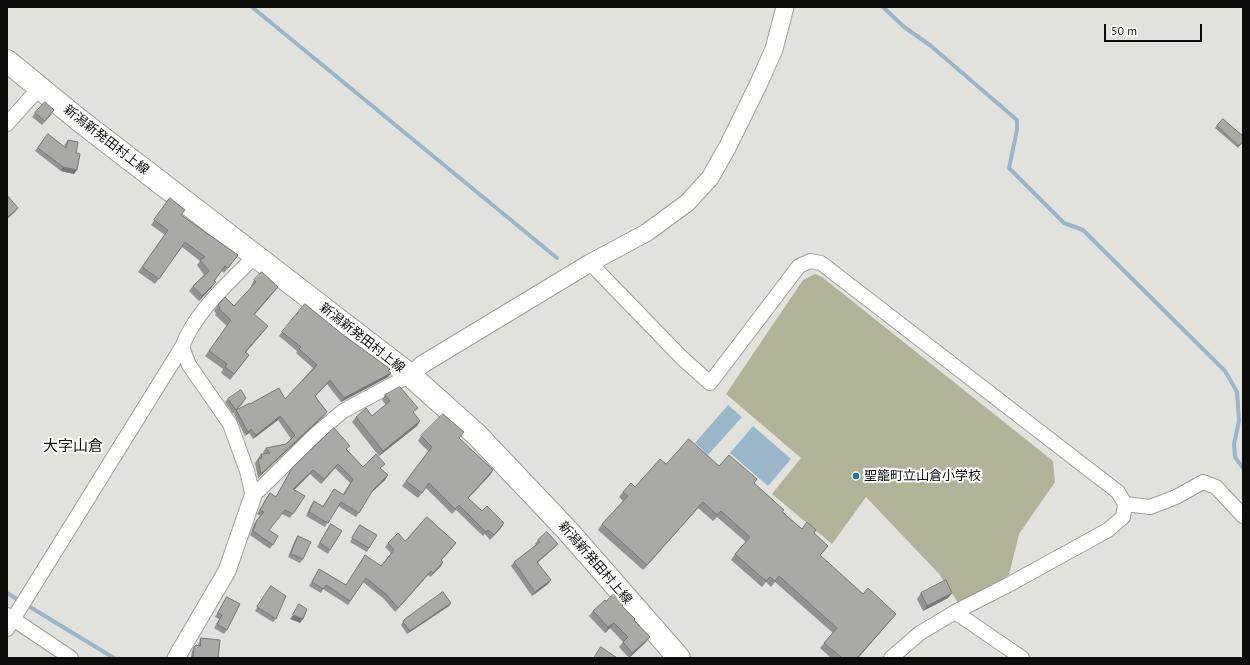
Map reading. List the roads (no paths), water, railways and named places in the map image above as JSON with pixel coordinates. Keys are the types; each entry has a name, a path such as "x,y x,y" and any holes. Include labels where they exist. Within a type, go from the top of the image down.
{"main road":[{"name":"新潟新発田村上線","path":"7,61 79,120 410,375 477,435 567,530 679,658"}],"street":[{"path":"176,658 227,571 253,496 316,434 343,411 410,375 423,364 590,263 646,233 687,203 710,178 727,148 774,49 785,7"},
{"path":"7,124 40,87"},
{"path":"71,658 9,621 205,308 255,256"},
{"path":"590,263 682,358 710,383 799,266 810,261 821,263 1118,492 1126,504 1124,517 1108,530 1008,585 955,612 920,633 891,658"},
{"path":"182,346 189,365 230,424 247,471 253,496"},
{"path":"1126,504 1150,507 1176,497 1203,482 1216,487 1243,516"},
{"path":"955,612 1022,658"}],"water":[{"path":"728,405 742,417 708,455 695,443"},
{"path":"753,426 791,459 768,486 730,453"}],"waterway":[{"path":"252,7 557,258"},
{"path":"883,7 903,26 931,46 1017,120 1017,130 1009,168 1064,223 1083,230 1225,371 1237,392 1239,421 1234,444 1235,457 1243,468"},
{"path":"7,593 114,658"}],"place":[{"name":"聖籠町立山倉小学校","path":"856,476"}],"district":[{"name":"大字山倉","path":"73,447"}]}
